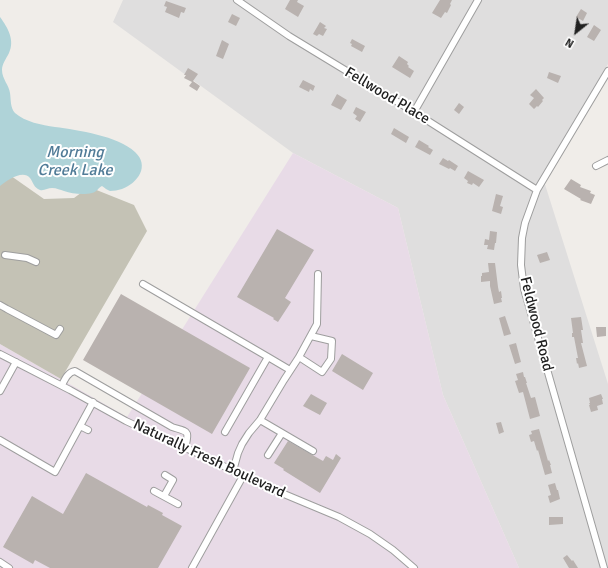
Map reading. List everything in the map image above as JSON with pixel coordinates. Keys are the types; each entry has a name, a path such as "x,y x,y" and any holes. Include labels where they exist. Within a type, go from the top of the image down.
{"street":[{"name":"Fellwood Place","path":"237,0 289,36 414,112 537,190"},
{"path":"414,112 478,0"},
{"name":"Feldwood Road","path":"604,568 524,289 521,264 522,238 525,223 537,190 608,71"},
{"path":"596,166 608,160"},
{"path":"5,255 28,258 36,262"},
{"path":"233,471 238,452 242,444 260,420 290,370 299,358 317,324 318,274"},
{"path":"143,284 290,370"},
{"path":"0,304 3,310 56,335 60,329"},
{"path":"299,358 322,372 331,359 332,341 311,336"},
{"name":"Naturally Fresh Boulevard","path":"0,354 62,385 132,424 243,476 339,517 370,534 393,550 412,567"},
{"path":"225,432 268,357"},
{"path":"0,390 16,362"},
{"path":"62,385 68,375 72,371 75,371 172,427 183,430 189,436 185,448"},
{"path":"0,440 55,472 93,402"},
{"path":"260,420 313,451"},
{"path":"80,426 88,430"},
{"path":"268,455 282,432"},
{"path":"164,496 173,480 165,475"},
{"path":"192,568 213,524 226,508 243,476"},
{"path":"154,491 178,504"},
{"path":"219,504 226,508"},
{"path":"0,562 9,568"}],"shaded area":[{"path":"123,0 608,0 608,64 543,178 608,384 608,568 519,568 443,395 398,208 293,153 113,22"},
{"path":"293,153 398,208 443,395 519,568 0,568 0,344 127,417"},
{"path":"4,171 44,199 74,198 89,187 134,205 147,231 61,379 0,344 0,175"}],"water":[{"name":"Morning Creek Lake","path":"0,17 6,25 11,39 11,48 3,64 2,70 9,90 12,109 15,113 34,123 97,135 128,146 135,152 142,163 140,174 133,183 118,190 110,191 102,186 94,192 78,194 54,188 40,190 35,186 30,178 19,175 6,181 0,186"}],"building":[{"path":"290,0 298,0 297,2 304,6 298,17 285,9"},
{"path":"440,0 452,0 447,13 445,12 441,18 432,13"},
{"path":"166,1 186,8 184,13 181,12 179,18 165,12 167,7 164,6"},
{"path":"581,9 587,13 583,21 576,17"},
{"path":"232,14 240,18 236,26 228,22"},
{"path":"320,22 326,26 324,28 327,29 323,36 319,34 317,36 313,34"},
{"path":"594,25 601,30 594,41 587,37"},
{"path":"352,39 365,46 362,52 351,46 352,44 350,43"},
{"path":"222,40 229,44 223,59 216,56"},
{"path":"399,56 408,62 408,67 414,71 410,78 392,67"},
{"path":"188,68 198,74 193,81 200,86 197,91 189,86 192,82 184,78"},
{"path":"549,72 561,76 558,83 547,78"},
{"path":"303,80 315,86 313,91 310,89 309,92 299,87"},
{"path":"536,89 544,98 538,107 537,106 534,109 529,104 534,98 530,95"},
{"path":"337,94 347,100 341,110 331,105"},
{"path":"459,103 464,107 459,114 454,110"},
{"path":"356,107 366,112 360,122 355,119 357,116 353,113"},
{"path":"394,128 409,137 406,143 391,134"},
{"path":"419,140 433,150 430,155 415,147"},
{"path":"443,158 458,166 455,171 439,164"},
{"path":"468,171 484,180 479,187 473,183 472,185 467,183 468,181 464,178"},
{"path":"571,179 581,185 580,187 591,191 590,193 595,195 591,204 580,200 581,199 564,189"},
{"path":"496,194 503,196 500,206 503,207 501,214 492,211"},
{"path":"277,229 314,250 285,298 291,302 278,322 273,319 274,318 237,297"},
{"path":"490,231 497,232 494,250 487,249 488,245 484,245 485,239 489,240"},
{"path":"547,252 550,260 540,263 537,255"},
{"path":"488,263 495,263 499,292 501,291 502,302 494,304 490,281 481,282 482,273 489,272"},
{"path":"121,294 250,368 212,434 83,360"},
{"path":"505,316 511,334 504,336 499,318"},
{"path":"581,317 583,343 581,343 587,366 579,368 576,358 578,358 574,337 572,337 573,333 571,318"},
{"path":"596,327 606,327 606,336 597,337"},
{"path":"516,343 521,362 515,364 509,345"},
{"path":"342,354 373,373 363,390 332,371"},
{"path":"523,372 531,398 535,397 540,416 530,419 523,392 519,393 515,381 518,380 516,374"},
{"path":"311,394 327,403 320,415 303,406"},
{"path":"601,394 603,404 597,406 598,410 591,412 589,398"},
{"path":"501,422 504,432 499,434 496,423"},
{"path":"539,429 548,461 549,460 551,465 552,473 545,475 538,450 537,451 534,441 531,442 529,435 532,434 531,431"},
{"path":"288,441 323,461 326,456 333,460 336,454 341,458 320,493 274,463"},
{"path":"86,473 147,507 148,505 163,513 162,515 182,526 158,568 50,568 35,560 33,564 3,547 32,496 63,514"},
{"path":"555,483 560,499 550,503 548,496 551,495 548,485"},
{"path":"549,517 563,517 563,524 549,525"},
{"path":"567,555 572,561 573,560 578,568 569,568 563,558"}]}
